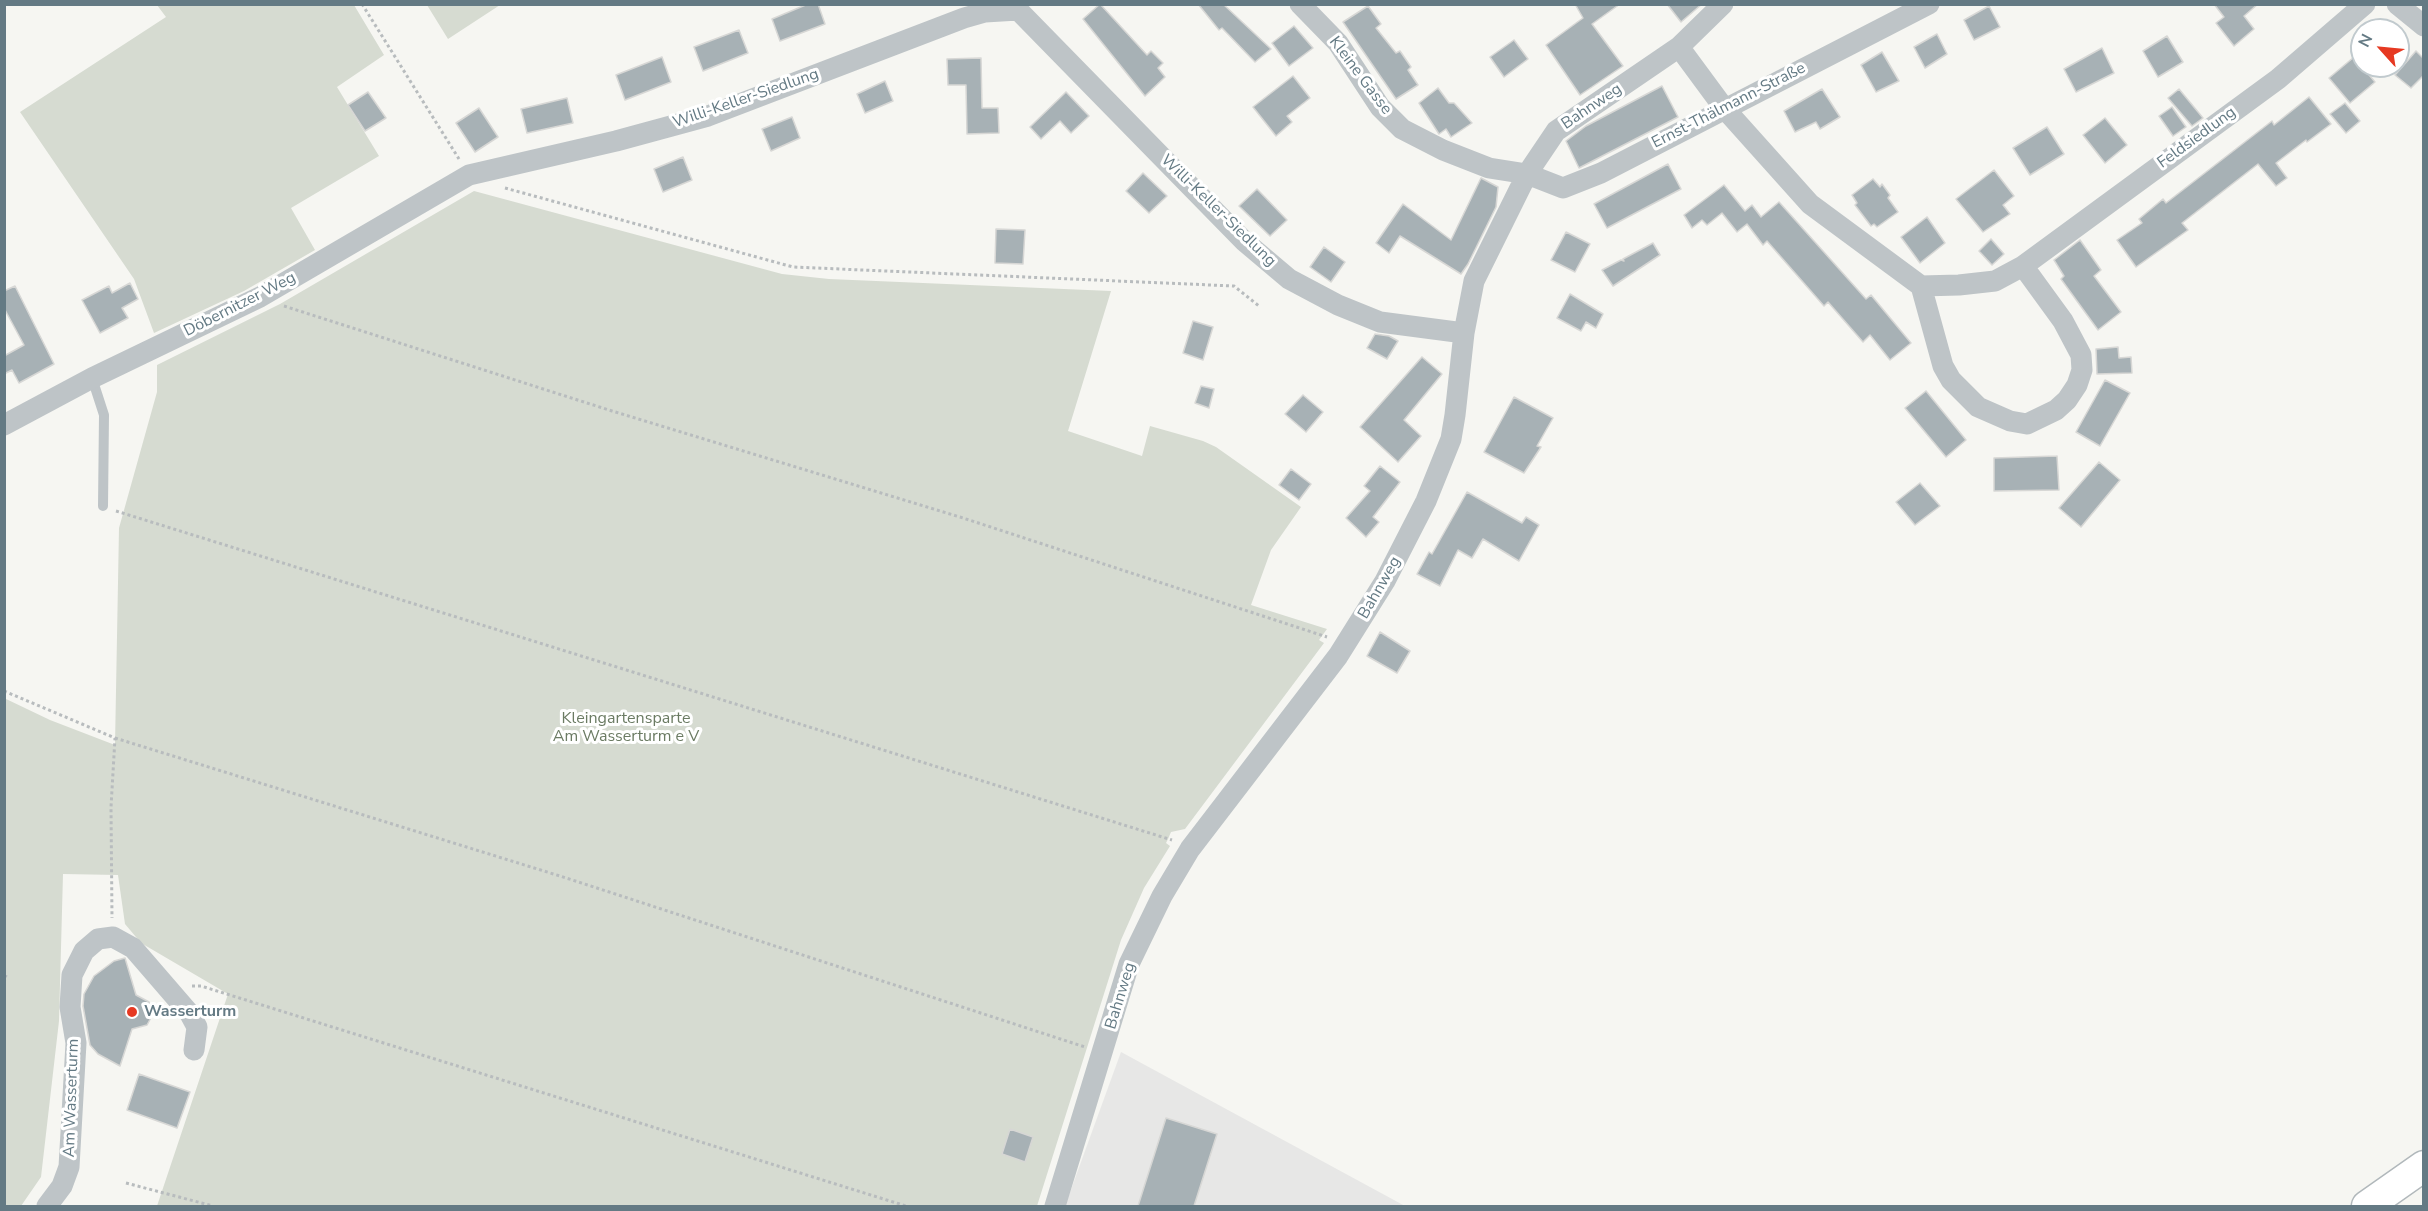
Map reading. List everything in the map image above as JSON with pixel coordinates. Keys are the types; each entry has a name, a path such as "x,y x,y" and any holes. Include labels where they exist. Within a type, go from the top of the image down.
{"main road":[{"path":"2367,1206 2424,1166"}],"street":[{"name":"Kleine Gasse","path":"1300,4 1338,43 1380,107 1402,129 1443,150 1489,168 1527,174"},
{"name":"Bahnweg","path":"1055,1206 1129,964 1162,896 1190,849 1344,646 1407,540 1440,468 1451,438 1464,333 1474,281 1527,174 1556,131 1679,47 1723,4"},
{"name":"Ernst-Thälmann-Straße","path":"1527,174 1563,189 1601,173 1929,4"},
{"name":"Feldsiedlung","path":"1921,286 1995,281 2023,266 2278,79 2365,4"},
{"path":"2397,4 2421,18"},
{"name":"Willi-Keller-Siedlung","path":"469,175 616,141 708,116 964,18 1017,7 1244,241 1289,279 1338,305 1380,322 1464,333"},
{"path":"1679,47 1724,108 1810,204 1921,286 1943,366 1951,380 1978,407 2010,421 2027,424 2056,410 2067,400 2077,385 2082,370 2081,355 2063,321 2023,266"},
{"name":"Döbernitzer Weg","path":"4,425 92,378 260,297 469,175"},
{"path":"113,938 133,948 190,1014 197,1027 194,1050"},
{"name":"Am Wasserturm","path":"47,1206 62,1186 69,1167 76,1043 70,1007 72,975 84,951 98,939 113,938"}],"lane":[{"path":"92,378 104,416 103,506"}],"path":[{"path":"362,4 469,175 484,182 793,267 1234,286 1259,306"},
{"path":"260,297 612,411 960,517 1323,635 1344,646"},
{"path":"103,506 1168,839 1190,849"},
{"path":"4,691 115,738 549,872 1103,1053"},
{"path":"113,938 111,807 115,738"},
{"path":"4,983 6,975"},
{"path":"201,986 906,1206"},
{"path":"126,1183 213,1206"}],"shaded area":[{"path":"1121,1052 1405,1206 1065,1206"}],"green space":[{"path":"157,5 354,5 384,55 337,87 379,156 291,208 315,250 244,291 154,333 134,279 20,112 166,17"},
{"path":"427,5 500,5 448,39"},
{"name":"Kleingartensparte Am Wasserturm e V","path":"474,191 782,274 829,279 1111,291 1068,431 1142,456 1150,426 1203,441 1216,447 1301,507 1271,550 1251,605 1327,629 1319,640 1324,643 1185,829 1171,832 1166,843 1170,846 1144,888 1121,940 1037,1206 157,1206 228,994 141,943 125,924 118,875 63,874 59,1021 41,1177 21,1206 5,1206 4,698 50,720 115,745 119,528 157,392 157,365 280,304"}],"building":[{"path":"808,4 818,4 825,24 780,41 772,19"},
{"path":"1100,4 1147,55 1151,51 1163,63 1158,68 1165,77 1145,96 1083,19"},
{"path":"1198,4 1223,4 1271,49 1255,62 1222,28 1219,30"},
{"path":"1575,4 1620,4 1592,24 1623,66 1580,95 1546,45 1583,18"},
{"path":"1667,4 1702,4 1681,22"},
{"path":"2214,4 2258,4 2244,16 2254,29 2234,46 2216,23 2224,17"},
{"path":"1368,6 1381,24 1376,28 1396,53 1400,51 1411,67 1408,70 1418,85 1396,99 1343,22"},
{"path":"1989,6 2000,27 1974,40 1964,20"},
{"path":"1294,26 1313,48 1289,66 1272,43"},
{"path":"739,30 748,53 703,71 694,47"},
{"path":"1937,34 1947,54 1925,68 1914,47"},
{"path":"2167,36 2183,62 2158,77 2143,51"},
{"path":"1514,40 1528,59 1504,77 1490,57"},
{"path":"2102,48 2114,73 2076,92 2064,69"},
{"path":"2416,51 2424,59 2424,75 2411,88 2399,78 2410,78 2410,58"},
{"path":"1882,52 1899,81 1876,92 1861,65"},
{"path":"662,57 671,82 625,100 616,75"},
{"path":"981,58 982,108 998,108 999,133 967,134 966,85 948,85 947,59"},
{"path":"2350,60 2350,78 2372,78 2375,82 2350,103 2329,78"},
{"path":"1293,76 1310,98 1287,116 1292,122 1276,136 1253,107"},
{"path":"885,81 893,101 865,113 857,94"},
{"path":"1662,86 1678,117 1579,168 1566,141 1586,126"},
{"path":"1438,88 1449,103 1454,103 1472,123 1451,137 1446,129 1439,134 1419,103"},
{"path":"1822,89 1840,117 1820,129 1816,122 1795,132 1784,111"},
{"path":"2179,89 2203,118 2192,126 2168,98"},
{"path":"368,92 386,118 365,131 348,105"},
{"path":"1066,92 1089,116 1071,133 1060,121 1041,139 1030,127"},
{"path":"2309,97 2331,124 2276,163 2287,178 2276,186 2258,164 2182,223 2188,230 2136,267 2117,240 2142,223 2139,219 2163,199 2166,203 2272,121 2274,125"},
{"path":"567,98 573,123 527,133 521,109"},
{"path":"2345,103 2360,121 2346,133 2330,114"},
{"path":"2172,107 2186,127 2173,136 2159,116"},
{"path":"479,108 498,137 475,152 456,123"},
{"path":"792,117 800,138 771,151 762,129"},
{"path":"2105,118 2127,145 2105,163 2083,135"},
{"path":"2047,127 2064,154 2030,175 2013,148"},
{"path":"683,157 692,180 663,192 654,169"},
{"path":"1668,164 1681,189 1607,228 1594,204"},
{"path":"1994,170 2014,196 2003,205 2010,214 1983,232 1956,199"},
{"path":"1143,173 1167,196 1149,213 1126,191"},
{"path":"1481,178 1498,187 1496,207 1461,274 1400,236 1389,253 1376,243 1403,204 1451,240"},
{"path":"1873,179 1880,187 1882,184 1898,212 1877,227 1874,224 1871,226 1855,205 1857,203 1852,195"},
{"path":"1724,185 1745,211 1752,205 1761,217 1779,202 1866,299 1871,295 1911,343 1890,360 1870,335 1863,342 1828,302 1824,306 1767,241 1763,245 1747,224 1737,232 1722,213 1707,225 1702,220 1692,228 1684,215"},
{"path":"1257,189 1287,220 1270,236 1239,206"},
{"path":"1927,217 1945,243 1920,263 1901,237"},
{"path":"996,229 1025,230 1023,264 995,263"},
{"path":"1566,232 1590,244 1575,272 1551,260"},
{"path":"1991,239 2004,254 1992,265 1979,251"},
{"path":"2080,240 2101,270 2094,276 2121,312 2098,330 2061,279 2064,276 2054,260"},
{"path":"1653,243 1660,255 1613,286 1602,270 1621,260 1624,261 1623,259"},
{"path":"1324,247 1345,262 1331,282 1310,267"},
{"path":"130,283 138,299 122,308 128,318 100,333 82,300 109,286 112,293"},
{"path":"15,286 54,364 19,383 12,370 4,374 4,356 24,345 4,308 4,291"},
{"path":"1570,294 1603,314 1596,328 1586,322 1581,331 1557,318"},
{"path":"1193,321 1213,327 1203,360 1183,353"},
{"path":"1375,334 1389,336 1398,341 1387,359 1367,348"},
{"path":"2118,347 2119,358 2131,357 2132,373 2097,374 2096,349"},
{"path":"1422,357 1442,374 1404,420 1421,436 1398,462 1360,427"},
{"path":"2105,380 2130,393 2100,446 2076,432"},
{"path":"1201,386 1214,389 1209,408 1195,403"},
{"path":"1926,391 1966,440 1946,457 1905,408"},
{"path":"1303,395 1323,412 1306,432 1285,414"},
{"path":"1514,397 1553,418 1537,446 1541,447 1524,473 1484,452"},
{"path":"2057,456 2059,490 1994,491 1994,458"},
{"path":"2099,462 2120,480 2081,527 2059,508"},
{"path":"1380,466 1400,482 1373,517 1379,522 1366,537 1346,518 1370,491 1364,486"},
{"path":"1291,469 1311,484 1299,500 1279,485"},
{"path":"1920,483 1940,506 1915,525 1896,502"},
{"path":"1467,492 1522,523 1526,517 1539,525 1519,561 1483,539 1472,558 1458,550 1440,586 1417,574 1429,552 1432,554"},
{"path":"1380,632 1410,651 1397,673 1367,656"},
{"path":"125,958 136,995 149,1002 153,1014 147,1025 132,1029 120,1066 98,1054 90,1045 83,1006 84,994 94,976 114,961"},
{"path":"139,1074 190,1092 177,1128 127,1110"},
{"path":"1166,1118 1217,1134 1194,1206 1138,1206"},
{"path":"1010,1129 1033,1137 1025,1162 1002,1154"}],"place":[{"name":"Wasserturm","path":"132,1012"}]}
